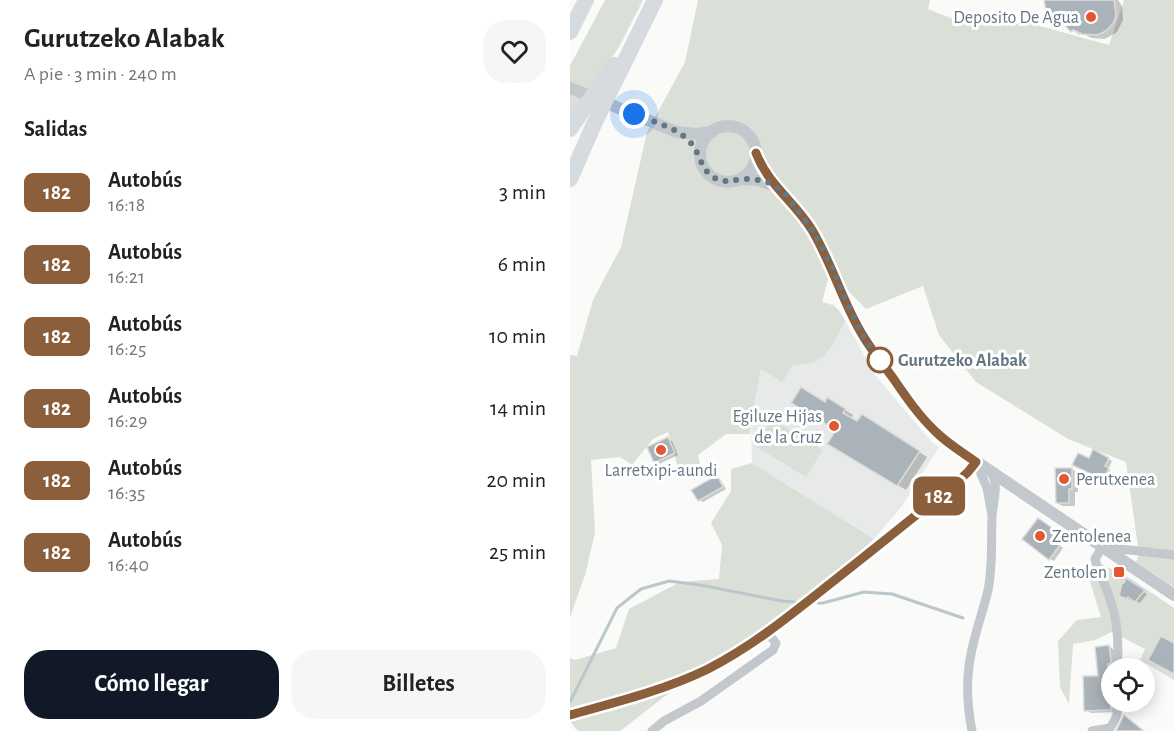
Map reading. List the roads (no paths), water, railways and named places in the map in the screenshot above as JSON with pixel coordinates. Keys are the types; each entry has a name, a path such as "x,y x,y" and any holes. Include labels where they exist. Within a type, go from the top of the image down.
{"highway":[{"path":"570,9 575,0"},
{"path":"570,32 586,0"},
{"path":"570,129 652,6"},
{"path":"570,179 594,124 652,6"}],"street":[{"path":"570,88 677,132 691,143 706,170 719,180 727,182 740,179 758,180 776,186"},
{"path":"702,163 702,146 712,132 728,126 744,131 755,145 764,170 811,228 859,328 874,352 929,425 950,444 1174,595"},
{"path":"677,132 696,134 712,132"},
{"path":"740,179 753,167 756,153"},
{"path":"976,462 987,488 992,515"},
{"path":"570,715 681,681 738,651 799,609 947,490 976,462"},
{"path":"972,731 967,686 969,665 988,588 992,557 995,481 990,471"},
{"path":"1102,547 1174,555"},
{"path":"1102,547 1095,559 1114,614 1118,641 1117,658"},
{"path":"652,731 664,721 701,701 774,650 776,642 767,632"},
{"path":"1092,731 1110,728 1118,712"}],"waterway":[{"path":"570,702 617,608 641,589 669,581 795,602"},
{"path":"818,603 864,592 892,594 963,618"}],"place":[{"name":"Deposito De Agua","path":"1091,17"},
{"name":"Gurutzeko Alabak","path":"880,360"},
{"name":"Egiluze Hijas de la Cruz","path":"834,426"},
{"name":"Larretxipi-aundi","path":"661,450"},
{"name":"Perutxenea","path":"1064,479"},
{"name":"Zentolenea","path":"1040,536"},
{"name":"Zentolen","path":"1119,572"}]}
